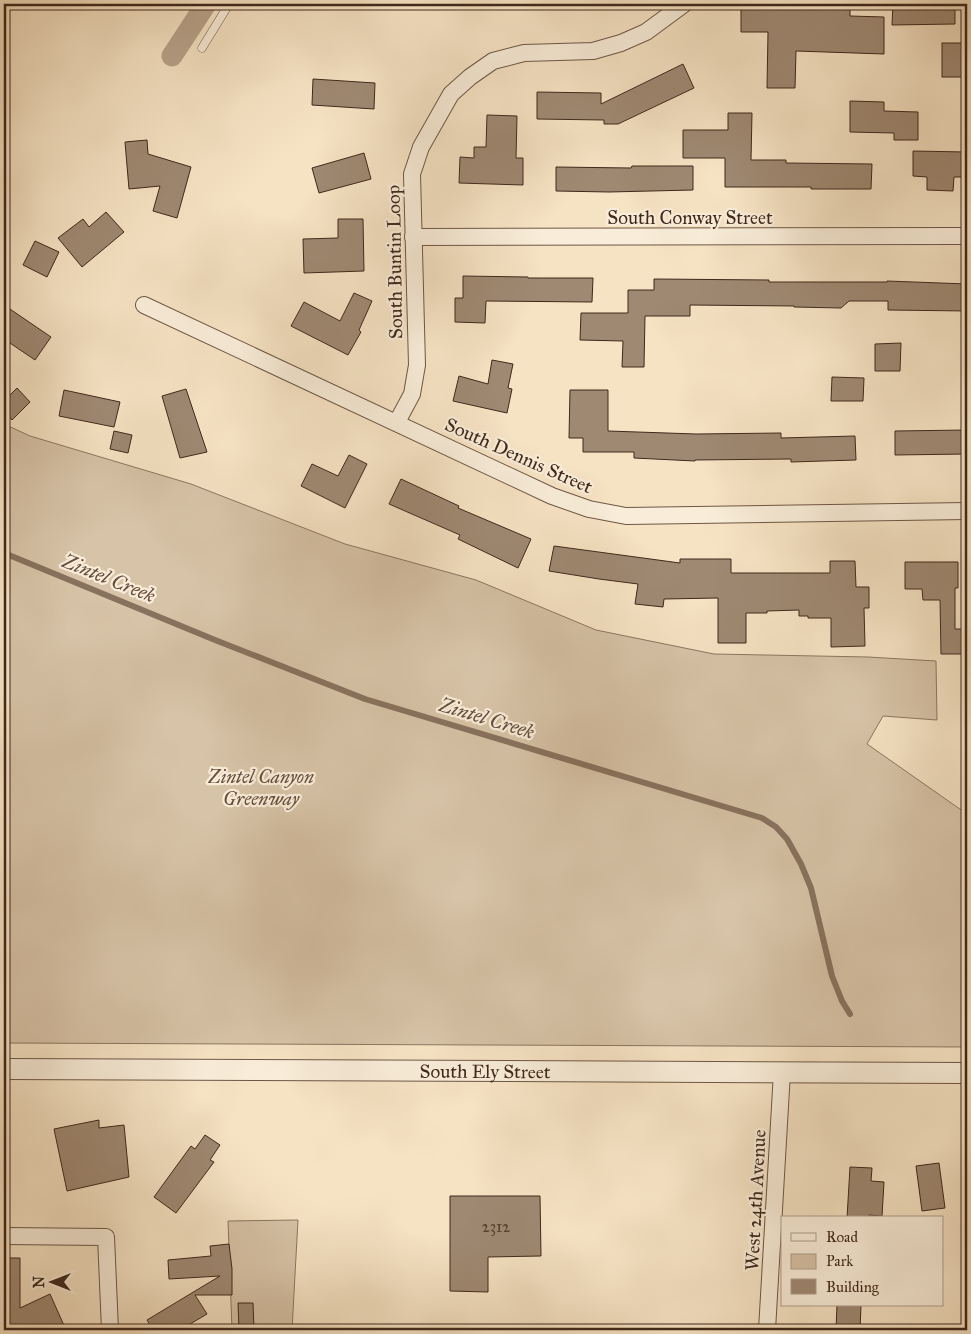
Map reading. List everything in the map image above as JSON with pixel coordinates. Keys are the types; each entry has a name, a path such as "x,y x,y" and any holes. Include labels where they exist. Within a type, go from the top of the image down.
{"street":[{"name":"South Buntin Loop","path":"397,422 412,394 417,365 412,174 421,148 451,94 470,77 494,61 524,53 593,51 621,43 646,32 682,4"},
{"name":"South Conway Street","path":"413,237 967,236"},
{"name":"South Dennis Street","path":"144,305 552,496 588,509 626,516 967,511"},
{"name":"South Ely Street","path":"4,1069 967,1073"},
{"name":"West 24th Avenue","path":"767,1330 782,1072"},
{"path":"4,1236 106,1237 110,1330"}],"lane":[{"path":"202,48 229,4"}],"green space":[{"name":"Zintel Canyon Greenway","path":"4,424 30,436 191,484 345,544 476,580 596,630 714,654 868,657 936,661 937,720 883,716 867,744 967,814 967,1047 4,1043"},
{"path":"298,1220 292,1330 232,1330 228,1221"}],"building":[{"path":"757,4 772,4 772,7 824,8 824,4 850,4 850,16 884,17 884,54 796,51 795,88 767,88 768,32 741,32 741,7 757,7"},
{"path":"893,4 955,4 955,24 892,25"},
{"path":"942,43 966,43 966,77 942,77"},
{"path":"683,64 694,88 618,124 604,124 604,120 537,119 537,92 601,93 601,104"},
{"path":"313,79 375,83 374,109 312,105"},
{"path":"850,101 884,102 884,111 918,112 918,140 894,140 894,133 850,132"},
{"path":"728,113 752,113 751,160 786,160 786,163 872,164 871,189 725,187 725,158 683,158 683,130 728,130"},
{"path":"487,115 517,116 516,158 523,158 523,185 459,183 460,157 474,158 474,147 486,147"},
{"path":"147,140 148,154 191,167 177,218 153,211 160,186 129,189 125,142"},
{"path":"913,151 966,152 965,177 954,177 953,191 927,190 927,177 913,176"},
{"path":"364,153 371,179 319,193 312,168"},
{"path":"632,166 693,166 693,190 556,191 556,167 631,168"},
{"path":"106,212 124,232 82,267 58,238 83,219 89,227"},
{"path":"338,219 363,219 364,271 304,273 303,239 338,238"},
{"path":"35,241 59,252 47,277 23,265"},
{"path":"463,276 593,278 592,302 486,301 485,323 455,322 455,298 463,298"},
{"path":"654,279 769,280 769,282 887,281 967,284 967,311 888,310 888,301 849,301 841,308 690,305 690,316 645,316 644,367 622,367 623,341 580,340 581,313 628,313 628,290 654,290"},
{"path":"354,293 372,301 359,330 361,332 348,355 291,326 304,302 340,321"},
{"path":"4,305 51,337 35,360 4,339"},
{"path":"901,343 900,371 875,371 875,344"},
{"path":"492,360 513,364 508,388 512,389 507,413 453,401 459,376 488,384"},
{"path":"832,377 864,378 863,401 831,401"},
{"path":"17,388 30,402 12,420 4,411 4,401"},
{"path":"186,389 207,452 180,458 162,396"},
{"path":"64,390 120,402 114,427 59,416"},
{"path":"570,390 608,390 608,431 696,434 781,433 781,438 855,436 856,460 791,462 791,459 695,461 634,458 634,452 583,452 583,438 569,438"},
{"path":"967,430 967,454 895,455 895,431"},
{"path":"114,431 132,435 128,453 110,449"},
{"path":"349,455 367,464 345,508 301,486 312,464 338,476"},
{"path":"401,479 459,506 458,508 531,539 518,568 458,539 460,535 389,504"},
{"path":"554,546 680,563 680,559 731,559 731,573 830,573 830,561 855,561 856,587 869,587 869,608 864,608 865,646 831,647 831,618 799,616 799,610 746,613 746,643 718,643 718,598 664,599 663,607 635,604 638,584 549,571"},
{"path":"905,562 958,562 958,588 955,588 955,629 967,629 967,654 941,654 940,600 923,600 922,589 905,589"},
{"path":"99,1120 99,1128 124,1125 129,1177 67,1191 54,1129"},
{"path":"205,1135 220,1145 210,1160 214,1162 176,1213 154,1197 191,1146 195,1149"},
{"path":"939,1163 945,1208 922,1211 916,1166"},
{"path":"850,1167 872,1168 871,1181 884,1182 882,1216 847,1216"},
{"path":"450,1196 540,1196 541,1256 488,1257 488,1292 450,1291"},
{"path":"229,1244 232,1269 232,1295 195,1295 207,1314 180,1330 153,1330 147,1320 220,1276 169,1279 168,1260 211,1256 210,1246"},
{"path":"4,1258 20,1258 20,1308 50,1294 66,1330 4,1330"},
{"path":"238,1303 253,1303 254,1330 239,1330"},
{"path":"837,1306 861,1306 860,1330 836,1330"}],"waterway":[{"path":"172,56 206,4"},
{"name":"Zintel Creek","path":"4,553 215,640 365,699 762,818 776,827 787,839 801,864 811,888 832,976 842,1001 850,1014"}]}
